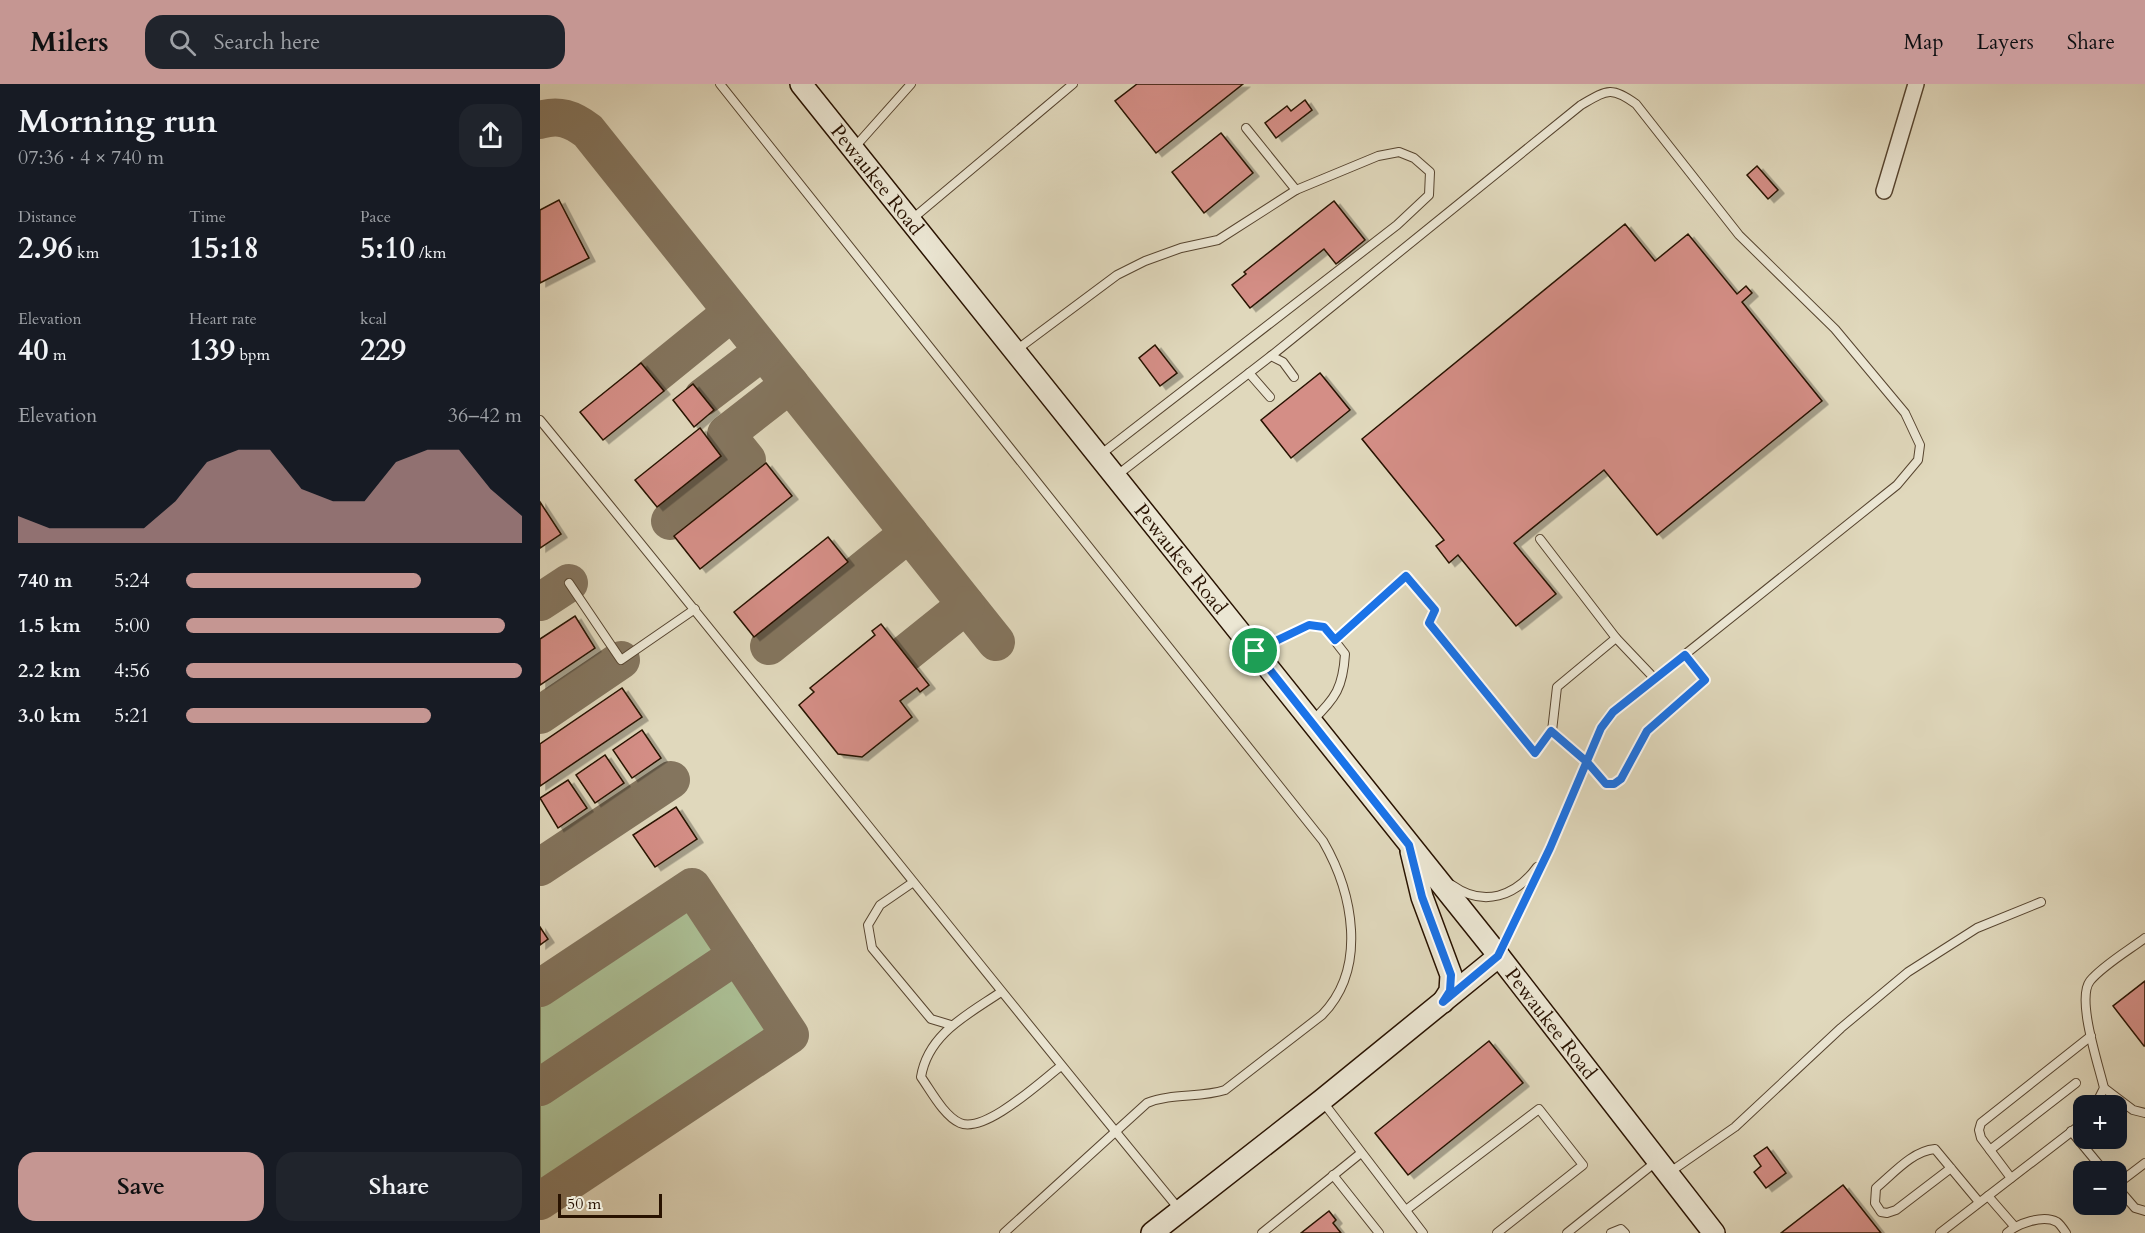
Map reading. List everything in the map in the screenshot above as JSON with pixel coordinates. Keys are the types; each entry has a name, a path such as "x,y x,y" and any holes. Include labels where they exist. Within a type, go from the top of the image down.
{"main road":[{"name":"Pewaukee Road","path":"801,84 1498,956 1714,1233"},
{"path":"1415,852 1422,897 1451,975 1450,991 1443,1002"},
{"path":"1152,1233 1322,1100 1498,956"}],"street":[{"path":"1884,191 1916,84"}],"lane":[{"path":"720,84 1316,831 1336,863 1344,892 1352,956 1348,974 1335,1002 1322,1015 1225,1090 1211,1095 1158,1099 1147,1103 1004,1233"},
{"path":"853,149 911,84"},
{"path":"910,220 1073,84"},
{"path":"1115,477 1271,356 1581,105 1604,92 1619,92 1636,104 1739,235 1835,329 1905,413 1920,445 1918,460 1897,485 1613,712 1601,728 1550,848 1498,956"},
{"path":"1246,128 1296,190"},
{"path":"1014,351 1117,275 1181,248 1218,240 1296,190 1378,156 1399,152 1414,158 1430,172 1429,195 1397,225 1099,456"},
{"path":"1271,356 1283,362 1294,378"},
{"path":"1249,373 1270,397"},
{"path":"540,420 695,609 912,883 1180,1210"},
{"path":"1540,539 1616,638 1655,679"},
{"path":"1335,640 1406,576 1435,610 1429,623 1535,753 1551,731 1557,687 1616,638"},
{"path":"569,583 621,660 695,609"},
{"path":"1255,651 1309,625 1324,627 1335,640 1345,654 1344,680 1331,703 1311,722"},
{"path":"1551,731 1587,762 1606,784 1614,784 1621,779 1647,731 1705,680 1685,655"},
{"path":"1415,852 1456,888 1476,896 1493,898 1512,892 1526,882 1550,848"},
{"path":"912,883 880,905 868,925 872,948 930,1019 951,1025"},
{"path":"1567,1233 1664,1166 1735,1127 1841,1028 1908,972 1977,928 2041,902"},
{"path":"2145,938 2090,981 2084,993 2091,1036 2104,1089 2133,1110 2145,1113"},
{"path":"1002,992 951,1025 933,1045 924,1060 921,1077 947,1112 959,1123 973,1125 992,1118 1061,1066"},
{"path":"2011,1178 1981,1138 1979,1130 1982,1123 2091,1036"},
{"path":"1990,1150 2076,1083"},
{"path":"2101,1095 2104,1089"},
{"path":"1322,1100 1423,1233"},
{"path":"1406,1210 1539,1109 1583,1165 1497,1233"},
{"path":"1940,1233 2071,1131 2096,1161"},
{"path":"1951,1168 1896,1210 1881,1212 1875,1203 1876,1188 1912,1158 1927,1150 1935,1149 1951,1168 1979,1203"},
{"path":"1262,1233 1361,1153"},
{"path":"2127,1177 2145,1163"},
{"path":"1333,1175 1378,1233"},
{"path":"1988,1196 2015,1227"},
{"path":"2127,1198 2135,1208 2145,1211"},
{"path":"2007,1233 2015,1227 2042,1219 2056,1221 2066,1233"},
{"path":"1611,1233 1621,1229 1625,1233"}],"green space":[{"path":"686,903 698,911 710,925 718,942 718,956 540,1077 540,997 679,904"},
{"path":"725,972 739,974 749,984 768,1019 769,1032 540,1188 540,1097"}],"building":[{"path":"1137,84 1243,84 1156,153 1115,101"},
{"path":"1305,100 1312,110 1276,138 1265,123 1287,106 1291,111"},
{"path":"1221,133 1253,173 1204,213 1172,172"},
{"path":"1757,166 1778,190 1768,199 1747,175"},
{"path":"559,200 589,258 540,283 540,210"},
{"path":"1334,201 1365,240 1336,264 1324,249 1250,308 1232,285 1246,274 1244,272"},
{"path":"1625,224 1655,261 1688,234 1737,294 1746,286 1752,293 1742,302 1822,401 1657,535 1604,470 1514,543 1556,594 1516,626 1458,555 1449,563 1436,546 1444,540 1362,439"},
{"path":"1155,345 1177,373 1160,386 1139,358"},
{"path":"641,363 664,391 603,440 580,412"},
{"path":"1320,373 1350,410 1291,458 1261,420"},
{"path":"693,384 714,410 694,427 673,400"},
{"path":"700,428 721,456 657,507 635,480"},
{"path":"766,463 792,496 700,569 674,536"},
{"path":"540,502 561,534 540,548"},
{"path":"828,537 848,562 754,637 734,612"},
{"path":"575,616 595,648 540,685 540,639"},
{"path":"881,624 929,685 920,692 917,688 900,701 912,717 862,757 838,754 799,705 814,692 810,688 875,635 872,631"},
{"path":"622,688 642,717 540,786 540,744"},
{"path":"642,730 661,758 632,778 613,750"},
{"path":"605,755 624,783 595,803 576,775"},
{"path":"568,780 587,808 558,828 540,798"},
{"path":"676,807 697,839 655,867 633,835"},
{"path":"540,927 548,939 540,945"},
{"path":"2145,981 2145,1046 2144,1046 2113,1006"},
{"path":"1489,1041 1523,1083 1408,1175 1375,1133"},
{"path":"1767,1147 1786,1173 1766,1188 1754,1172 1761,1166 1754,1156"},
{"path":"1843,1185 1881,1233 1781,1233"},
{"path":"1329,1211 1336,1220 1333,1223 1341,1233 1301,1233"}],"taxiway":[{"path":"540,120 565,119 588,131 996,642"},
{"path":"652,377 732,312"},
{"path":"703,397 763,351"},
{"path":"670,521 747,460 726,434 790,384"},
{"path":"769,646 909,533"},
{"path":"540,602 569,583"},
{"path":"905,654 966,605"},
{"path":"540,715 621,660"},
{"path":"540,867 671,780"},
{"path":"540,988 692,887 790,1035 540,1201"},
{"path":"540,1087 737,955"}],"route":[{"path":"1255,651 1309,625 1324,627 1335,640 1406,576 1435,610 1429,623 1535,753 1551,731 1587,762 1606,784 1614,784 1621,779 1647,731 1705,680 1685,655 1613,712 1601,728 1587,762 1550,848 1498,956 1443,1002 1450,991 1451,975 1447,959 1422,897 1409,845 1255,651"}]}
